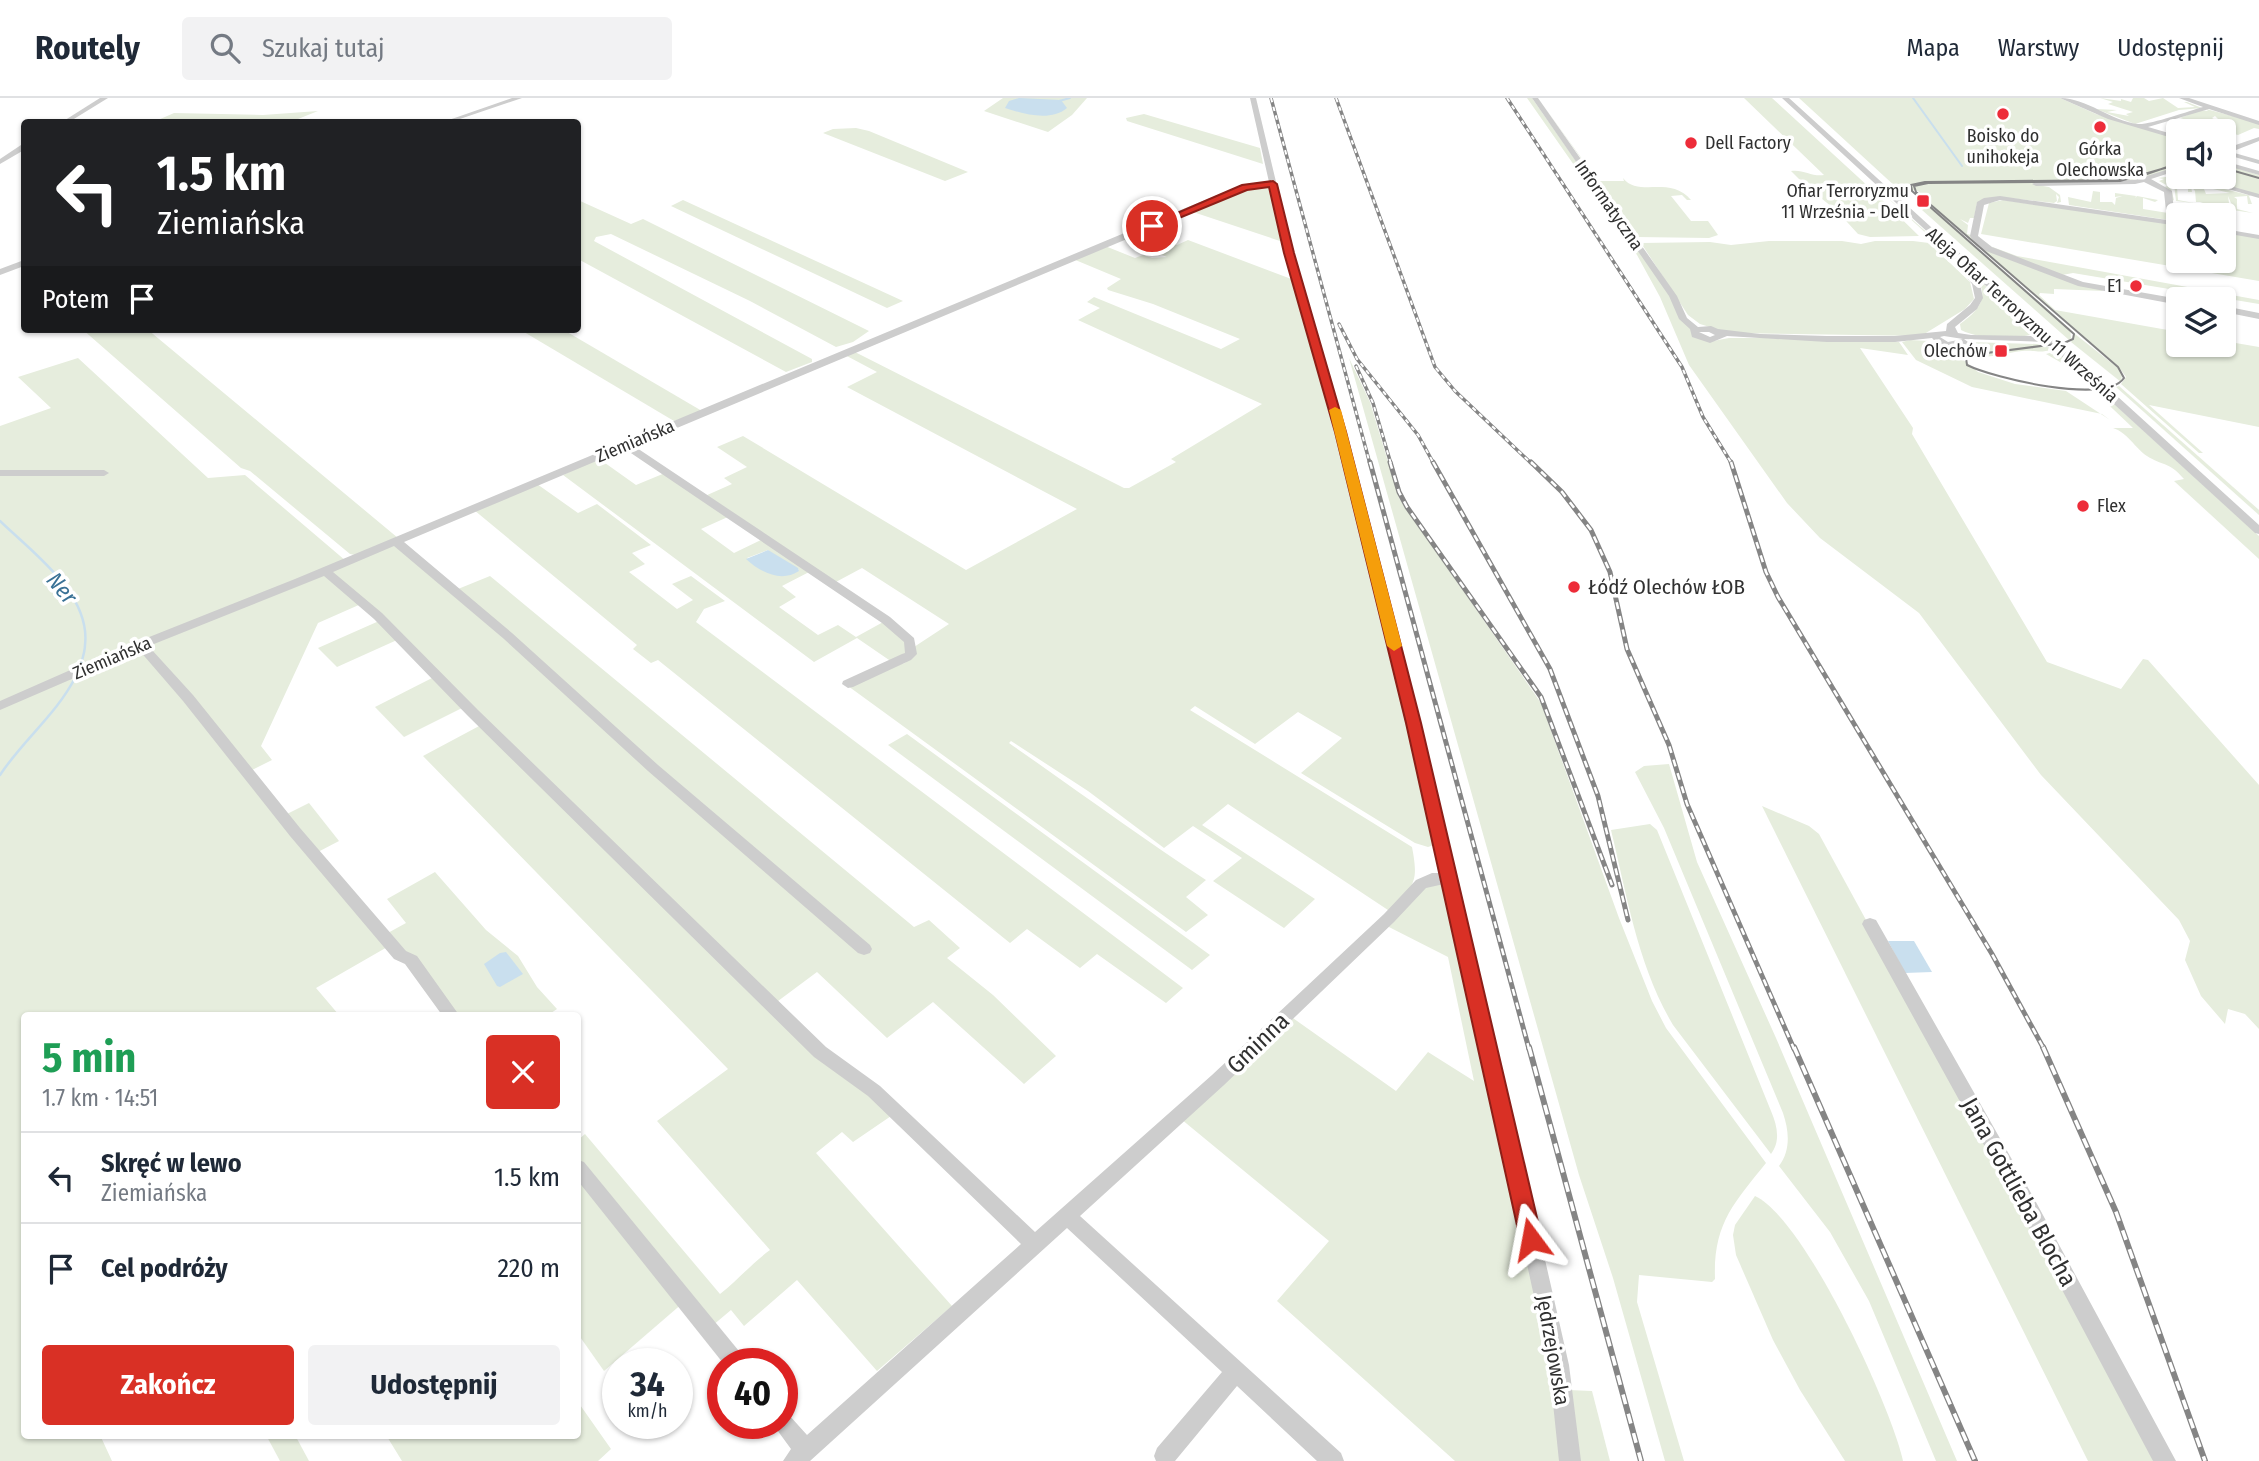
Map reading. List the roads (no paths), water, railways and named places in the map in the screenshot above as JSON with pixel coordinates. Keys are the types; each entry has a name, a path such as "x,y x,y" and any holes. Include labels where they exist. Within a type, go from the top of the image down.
{"street":[{"path":"70,119 105,98"},
{"path":"455,119 519,98"},
{"name":"Jędrzejowska","path":"1253,98 1289,253 1341,432 1450,878 1559,1365 1570,1461"},
{"name":"Informatyczna","path":"1535,98 1673,296 1684,319 1695,330 1694,334 1715,340 1720,335"},
{"path":"1776,98 1973,279 1979,289 1979,298 1975,306 1950,328 1959,338 2054,340"},
{"name":"Aleja Ofiar Terroryzmu 11 Września","path":"1785,98 2054,340 2259,519"},
{"name":"Aleja Ofiar Terroryzmu 11 Września","path":"1791,98 2259,531"},
{"path":"2063,98 2166,134"},
{"path":"2182,98 2259,122"},
{"path":"2140,127 2208,108"},
{"path":"2236,148 2259,139"},
{"path":"0,162 21,149"},
{"path":"2236,155 2259,162"},
{"path":"2236,166 2259,173"},
{"path":"2036,184 2146,180 2166,174"},
{"path":"2146,180 2168,191 2171,203"},
{"name":"Ziemiańska","path":"0,706 1245,187 1273,184"},
{"path":"2047,184 2063,199"},
{"path":"2234,189 2259,196"},
{"path":"2166,221 2063,199 2008,198 1983,202 1979,207 1975,236 1979,243 1989,249 2078,283 2166,300"},
{"path":"2236,233 2259,237"},
{"path":"0,272 21,264"},
{"path":"2236,311 2259,316"},
{"name":"Informatyczna","path":"1681,313 1720,335 1959,338"},
{"path":"1938,337 1945,324 1959,319"},
{"path":"1959,319 1962,332 1981,338"},
{"name":"Informatyczna","path":"1695,330 1706,328"},
{"path":"1959,338 2054,340"},
{"path":"626,445 886,620 910,641 911,654 905,661 882,667 848,684"},
{"path":"0,473 104,473"},
{"path":"396,541 508,636 653,768 863,949"},
{"path":"325,571 378,616 472,713 820,1052 874,1091 1034,1244"},
{"path":"149,642 145,647 146,652 188,698 295,832 400,955 411,960 449,1012"},
{"name":"Gminna","path":"800,1456 1221,1078 1389,918 1420,884 1432,879 1450,878"},
{"name":"Jana Gottlieba Blocha","path":"1870,924 2024,1199 2165,1461"},
{"path":"581,1172 724,1348"},
{"path":"1067,1216 1333,1461"},
{"path":"1165,1456 1235,1372"},
{"path":"791,1439 800,1456"}],"water":[{"path":"1019,98 1061,100 1067,108 1045,116 1005,108 1009,101"},
{"path":"768,550 799,571 778,576 758,568 746,559"},
{"path":"1888,941 1914,941 1932,972 1905,973"},
{"path":"506,952 523,974 500,987 484,964"}],"waterway":[{"path":"1059,101 1070,98"},
{"path":"1913,98 1962,166"},
{"name":"Ner","path":"0,521 57,576 79,609 84,626 85,645 80,667"},
{"name":"Ner","path":"0,775 50,715 76,676"}],"tram line":[{"path":"2160,169 2166,167"},
{"path":"2160,169 2166,168"},
{"path":"2132,177 2160,169"},
{"path":"2132,177 2160,169"},
{"path":"2236,171 2259,178"},
{"path":"2132,177 2120,181 1928,183 1914,186 1916,192 2118,367 2124,378 2113,386 2073,389 2023,382 1967,365 1966,358 1971,355 2064,343 2073,339 2074,334 1912,191 1911,185 1925,182 2117,180 2132,177"}],"railway":[{"path":"1271,98 1370,464"},
{"path":"1336,98 1435,367 1455,391 1532,464"},
{"path":"1507,98 1682,367 1703,417 1731,463"},
{"path":"1339,324 1357,359 1418,435 1434,464"},
{"path":"1356,366 1373,403 1391,464"},
{"path":"1370,462 1529,1049"},
{"path":"1390,462 1399,492 1407,507 1541,697 1612,885"},
{"path":"1433,462 1550,669 1598,796 1628,920"},
{"path":"1531,462 1562,492 1591,530 1610,572 1627,649 1669,745 1687,804 1794,1049"},
{"path":"1731,463 1766,572 1778,597 1992,954 2043,1048"},
{"path":"1529,1047 1641,1461"},
{"path":"1794,1047 1975,1461"},
{"path":"2043,1048 2116,1212 2205,1461"}],"place":[{"name":"Boisko do unihokeja","path":"2003,114"},
{"name":"Górka Olechowska","path":"2100,127"},
{"name":"Dell Factory","path":"1691,143"},
{"name":"Ofiar Terroryzmu 11 Września - Dell","path":"1923,201"},
{"name":"E1","path":"2136,286"},
{"name":"Olechów","path":"2001,351"},
{"name":"Flex","path":"2083,506"},
{"name":"Łódź Olechów ŁOB","path":"1574,587"}]}
